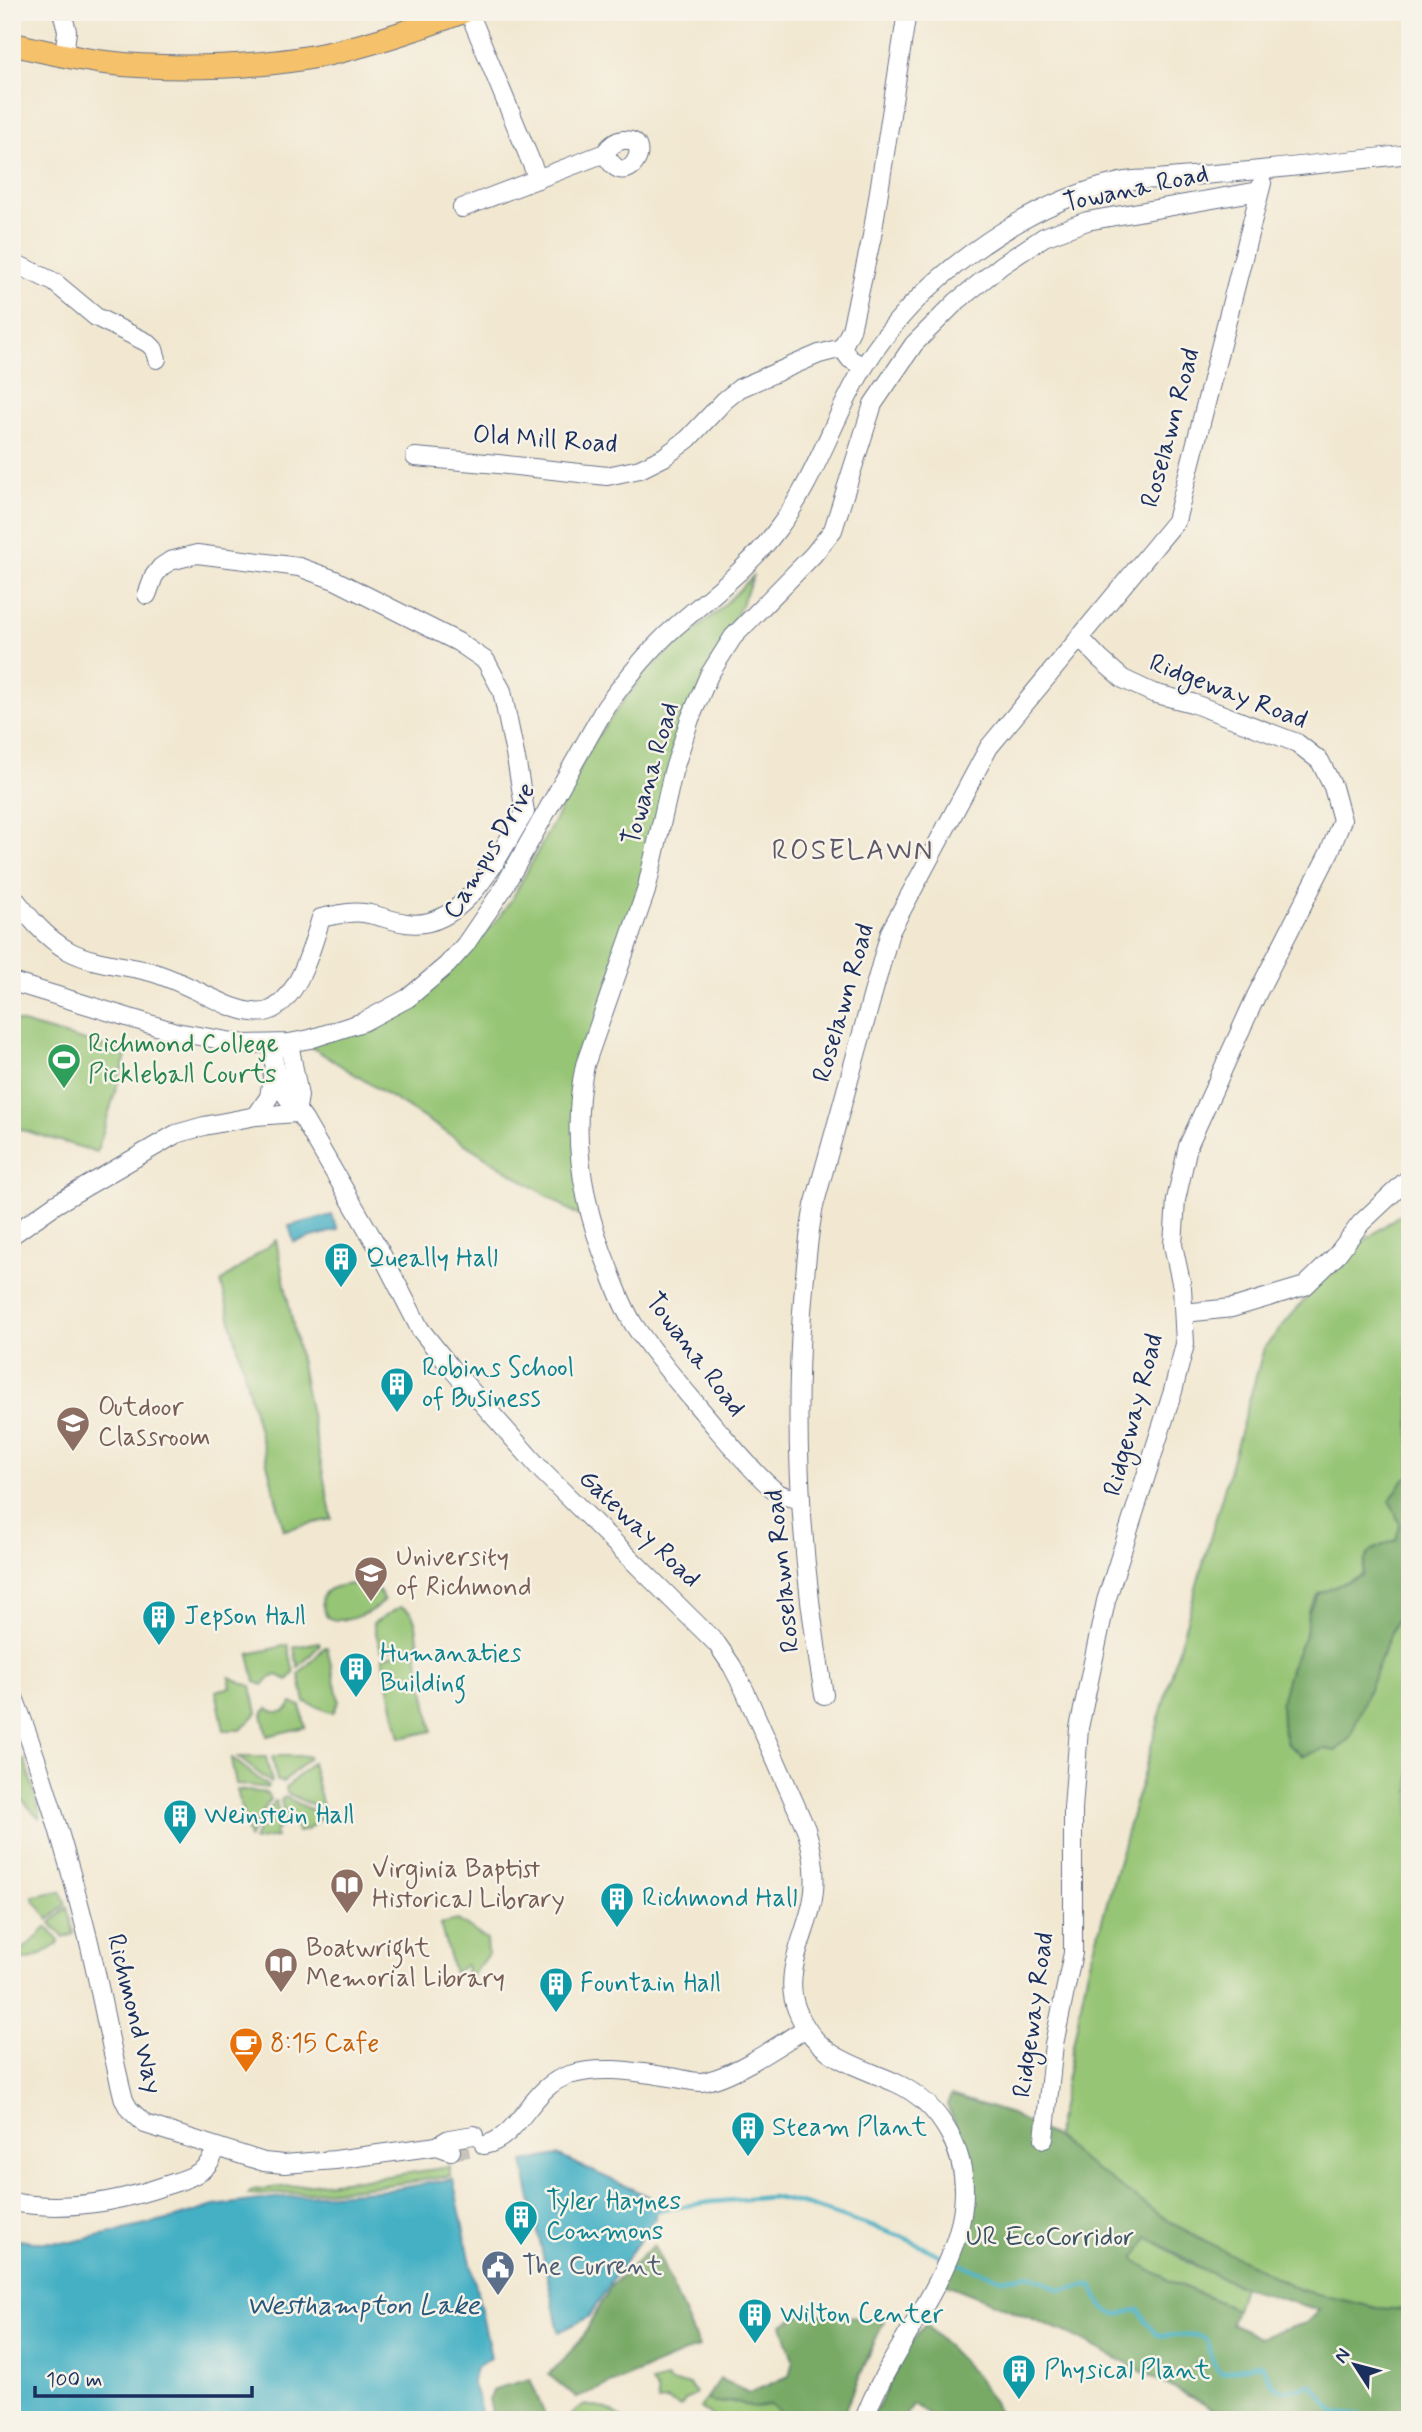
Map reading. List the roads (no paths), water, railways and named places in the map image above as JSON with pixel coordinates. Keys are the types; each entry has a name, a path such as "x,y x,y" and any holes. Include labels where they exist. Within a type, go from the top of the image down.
{"main road":[{"path":"12,44 102,62 143,65 212,66 284,61 350,49 462,12"}],"street":[{"path":"62,12 67,31 64,55"},
{"path":"468,12 538,179"},
{"path":"864,367 850,359 842,348 851,330 872,236 907,12"},
{"path":"462,208 605,153"},
{"name":"Towana Road","path":"850,394 864,367 890,331 926,292 985,244 1025,219 1071,198 1121,182 1410,154"},
{"name":"Roselawn Road","path":"824,1695 800,1499 799,1360 807,1242 814,1206 890,932 989,747 1176,521 1265,169"},
{"name":"Towana Road","path":"800,1499 788,1497 775,1490 730,1444 635,1326 622,1305 590,1217 578,1123 579,1092 585,1065 646,891 673,772 690,719 709,675 733,637 813,555 833,530 873,404 914,344 956,302 1002,265 1044,237 1087,221 1259,191"},
{"path":"12,262 54,282 96,317 148,343 155,349 157,359"},
{"name":"Old Mill Road","path":"415,457 607,476 640,469 664,457 688,439 740,388 819,354 842,348"},
{"path":"850,394 873,404"},
{"name":"Campus Drive","path":"12,982 176,1032 234,1043 280,1044 321,1036 363,1022 408,998 447,965 465,945 500,892 605,708 629,675 675,627 738,575 779,529 805,487 850,394"},
{"path":"147,595 161,566 197,554 282,564 335,580 458,642 486,661 502,691 525,812 532,835"},
{"name":"Ridgeway Road","path":"1044,2139 1054,2044 1073,1953 1073,1809 1079,1728 1106,1601 1173,1391 1185,1344 1182,1286 1173,1245 1176,1200 1188,1146 1258,994 1330,851 1342,820 1333,787 1321,761 1297,743 1192,703 1143,688 1123,678 1100,659 1079,636"},
{"path":"12,895 45,933 71,953 171,978 233,1007 261,1013 280,1004 291,991 308,960 321,918 345,913 365,913 420,924 447,915 469,898 479,885 525,812"},
{"path":"12,1235 56,1204 166,1138 204,1126 256,1116 296,1113 299,1096 280,1044"},
{"name":"Gateway Road","path":"256,1116 269,1097 280,1044"},
{"name":"Gateway Road","path":"274,1063 282,1090 334,1172 426,1338 542,1471 703,1628 732,1666 798,1811 811,1846 813,1899 792,1982 794,2003 806,2028"},
{"path":"1184,1313 1232,1308 1305,1286 1335,1257 1361,1223 1410,1177"},
{"name":"Richmond Way","path":"12,1692 37,1758 88,1938 124,2099 129,2109 145,2124 264,2162 284,2164 353,2158 480,2138 492,2143 503,2136 535,2098 565,2076 607,2069 701,2082 722,2076 806,2028"},
{"path":"806,2028 812,2038 832,2055 905,2088 936,2113 958,2152 964,2173 962,2215 952,2246 939,2278 884,2376 864,2420"},
{"path":"12,2202 47,2206 86,2205 145,2193 192,2177 204,2169 218,2148"}],"water":[{"path":"332,1215 338,1230 294,1242 289,1226"},
{"path":"557,2155 650,2197 656,2204 655,2219 589,2317 559,2332 523,2162"},
{"name":"Westhampton Lake","path":"453,2179 491,2357 476,2368 472,2382 479,2401 480,2420 12,2420 12,2239 72,2242 176,2218 214,2206 274,2198 388,2190"}],"waterway":[{"path":"653,2211 711,2202 772,2197 807,2205 903,2237 943,2257"},
{"path":"951,2261 1002,2279 1029,2275 1061,2290 1093,2286 1099,2301 1106,2309 1115,2314 1139,2310 1156,2334 1194,2335 1206,2339 1213,2363 1222,2373 1257,2364 1263,2366 1276,2387 1286,2390 1313,2386 1334,2412 1354,2414 1367,2420"}],"tunnel":[{"path":"451,2151 484,2145"}],"place":[{"name":"Richmond College Pickleball Courts","path":"64,1090"},
{"name":"Queally Hall","path":"341,1289"},
{"name":"Robins School of Business","path":"397,1414"},
{"name":"Outdoor Classroom","path":"73,1453"},
{"name":"University of Richmond","path":"371,1603"},
{"name":"Jepson Hall","path":"159,1647"},
{"name":"Humanaties Building","path":"356,1699"},
{"name":"Weinstein Hall","path":"180,1846"},
{"name":"Virginia Baptist Historical Library","path":"347,1915"},
{"name":"Richmond Hall","path":"617,1929"},
{"name":"Boatwright Memorial Library","path":"281,1994"},
{"name":"Fountain Hall","path":"556,2014"},
{"name":"8:15 Cafe","path":"246,2074"},
{"name":"Steam Plant","path":"748,2158"},
{"name":"Tyler Haynes Commons","path":"521,2247"},
{"name":"The Current","path":"498,2297"},
{"name":"Wilton Center","path":"755,2345"},
{"name":"Physical Plant","path":"1019,2401"}],"district":[{"name":"ROSELAWN","path":"853,851"}],"park label":[{"name":"UR EcoCorridor","path":"1050,2238"}]}
